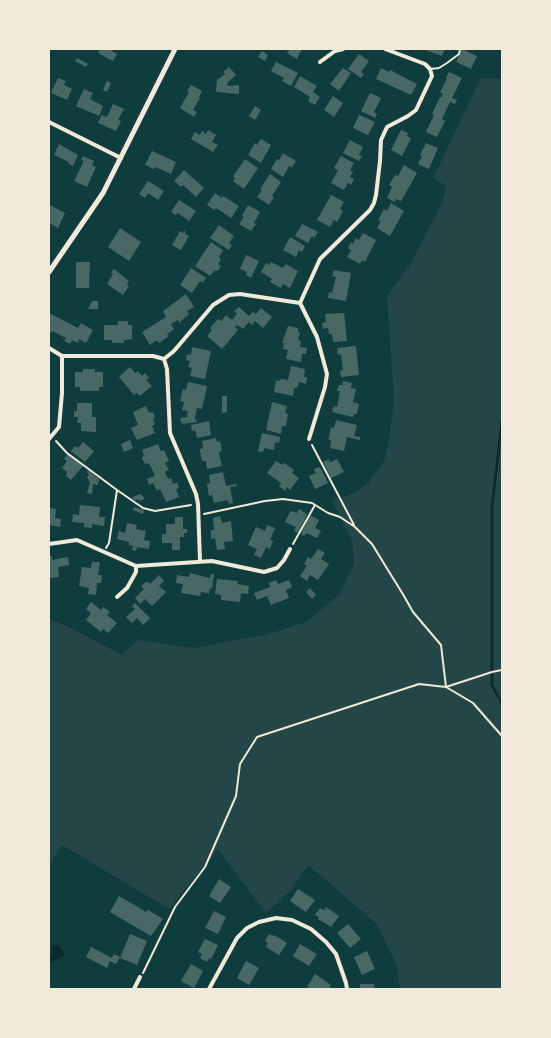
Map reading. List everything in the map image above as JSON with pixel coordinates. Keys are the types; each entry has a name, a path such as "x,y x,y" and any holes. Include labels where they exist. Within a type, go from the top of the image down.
{"street":[{"path":"49,272 104,193 175,49"},
{"path":"320,62 335,51 343,49"},
{"path":"300,303 320,259 370,210 376,195 381,140 387,127 416,110 432,76 430,69 425,64 385,49"},
{"path":"49,122 121,158"},
{"path":"164,359 174,351 213,305 230,295 240,294 300,303"},
{"path":"300,303 317,338 327,374 310,439"},
{"path":"49,348 62,356 153,356 164,359"},
{"path":"49,439 59,427 62,393 62,356"},
{"path":"164,359 167,369 170,433 196,494 198,504 200,561"},
{"path":"49,544 77,540 136,566 212,561 264,572 277,568 290,549"},
{"path":"117,597 127,588 136,572 136,566"},
{"path":"209,989 237,938 247,928 259,922 276,918 292,920 311,929 326,942 336,954 347,989"},
{"path":"134,989 140,977"}],"lane":[{"path":"430,69 438,68 447,63 459,54 460,49"}],"path":[{"path":"53,434 57,444 143,508 155,511 198,504"},
{"path":"310,439 355,527"},
{"path":"104,552 109,543 117,490"},
{"path":"199,514 283,499 299,500 315,504 355,527 372,544 413,612 441,645 446,688"},
{"path":"290,549 315,504"},
{"path":"446,688 502,670"},
{"path":"140,977 175,907 205,867 236,796 240,764 257,737 419,684 446,688 473,702 502,736"}],"shaded area":[{"path":"481,78 502,79 502,989 400,989 397,966 377,924 308,865 290,891 266,913 218,849 169,909 62,845 49,866 49,619 69,627 122,655 138,640 194,648 269,634 306,622 340,594 354,564 354,555 351,537 332,501 355,493 368,483 384,461 388,446 394,401 387,296 411,263 442,203 446,186 433,178"},
{"path":"54,945 59,945 65,955 51,963 49,955 53,953 51,949"}],"building":[{"path":"100,49 114,49 112,51 117,54 113,61 98,53"},
{"path":"290,49 302,49 297,59 287,53"},
{"path":"422,49 445,49 442,56"},
{"path":"462,49 477,56 471,69 456,62"},
{"path":"262,51 268,55 265,61 258,57"},
{"path":"359,54 369,61 361,72 364,74 361,78 348,69"},
{"path":"77,58 88,64 86,67 75,61"},
{"path":"276,62 298,73 291,86 282,81 284,78 271,71"},
{"path":"229,67 236,75 228,82 227,86 239,85 239,94 216,92 217,80 225,74 223,72"},
{"path":"343,68 351,73 339,91 330,84"},
{"path":"381,68 389,72 390,70 417,84 411,95 376,79"},
{"path":"449,72 462,78 452,98 457,100 455,104 450,102 442,119 445,121 437,137 426,132 434,115 432,114 443,94 440,92"},
{"path":"300,76 317,86 313,92 320,97 315,105 308,101 310,97 294,87"},
{"path":"58,78 66,81 64,85 72,89 67,100 51,93"},
{"path":"107,81 111,83 107,92 103,90"},
{"path":"191,85 202,91 193,110 197,112 194,117 180,108"},
{"path":"84,89 93,93 90,99 103,106 99,116 76,106"},
{"path":"370,93 381,98 374,112 377,114 375,118 361,111"},
{"path":"333,96 343,103 334,117 324,110"},
{"path":"113,104 124,109 118,120 121,121 116,131 98,123 102,115 107,117"},
{"path":"255,106 261,110 255,120 249,116"},
{"path":"359,115 375,122 368,135 353,128"},
{"path":"208,130 216,135 212,142 218,145 213,152 191,139 195,132 200,135 202,131 206,134"},
{"path":"401,130 408,133 407,136 411,138 402,156 391,150"},
{"path":"261,139 271,145 261,163 248,155 255,143 257,145"},
{"path":"350,140 363,147 359,155 362,156 359,161 343,153"},
{"path":"426,143 438,148 429,169 418,164"},
{"path":"59,144 78,155 73,166 54,155"},
{"path":"152,151 176,162 171,174 145,165"},
{"path":"283,153 296,161 292,167 289,166 283,177 271,169"},
{"path":"83,156 94,161 92,165 96,167 87,187 74,181 84,161 81,160"},
{"path":"341,156 354,163 350,170 353,172 350,177 354,179 351,185 348,183 344,190 331,183 338,170 334,168"},
{"path":"245,159 258,168 244,189 233,181 235,178 233,176"},
{"path":"404,165 417,173 401,201 396,199 395,202 387,198 392,187 389,185 395,175 398,176"},
{"path":"184,170 204,188 196,197 183,185 181,187 174,181"},
{"path":"270,174 281,182 272,196 274,197 269,205 257,197"},
{"path":"148,181 164,191 158,200 148,193 145,198 139,194"},
{"path":"215,193 239,206 231,218 216,208 214,210 207,205"},
{"path":"331,195 344,202 340,209 343,211 337,222 334,220 330,227 317,220"},
{"path":"179,200 196,211 189,221 178,213 176,215 171,212"},
{"path":"391,203 404,211 390,236 377,228 381,221 378,220 384,209 387,211"},
{"path":"50,205 65,213 58,228 49,223"},
{"path":"248,205 260,212 254,223 256,224 251,231 239,224 244,217 242,216"},
{"path":"302,224 318,232 314,238 312,236 308,243 295,236"},
{"path":"219,225 234,236 229,243 232,245 229,250 210,238"},
{"path":"120,228 141,242 129,261 108,247"},
{"path":"180,231 186,232 185,234 189,236 181,250 172,245"},
{"path":"363,233 376,240 365,262 362,260 360,264 347,257 351,250 348,248 351,242 353,244 356,238 359,240"},
{"path":"290,237 305,246 302,252 299,250 296,257 283,250"},
{"path":"211,242 223,250 218,264 221,266 218,271 215,270 210,276 195,266"},
{"path":"246,255 259,261 251,278 246,275 247,272 240,269"},
{"path":"76,262 90,262 89,288 76,288"},
{"path":"271,262 283,268 286,264 298,271 290,288 283,284 281,288 270,282 272,279 261,272 266,263 269,265"},
{"path":"191,268 206,278 203,283 200,281 192,293 180,285"},
{"path":"114,269 129,281 127,285 129,286 123,295 107,284"},
{"path":"334,270 351,273 346,301 328,298 329,292 332,293 336,277 332,276"},
{"path":"186,294 194,307 187,311 189,314 179,323 178,320 171,324 174,329 167,334 169,336 159,343 157,340 150,345 142,332 166,317 163,311"},
{"path":"92,301 98,301 98,309 88,309"},
{"path":"239,307 249,316 253,312 256,314 261,308 272,317 263,328 255,321 252,325 249,322 243,329 237,325 235,327 238,330 222,349 207,336 212,330 210,328 218,319 221,321 226,315 232,320 237,314 234,311"},
{"path":"49,313 78,328 81,323 93,330 86,343 79,339 78,343 72,340 70,344 64,341 66,338 52,331 50,334"},
{"path":"344,313 347,341 333,342 332,334 329,334 328,328 323,329 322,323 326,322 325,314"},
{"path":"118,321 128,321 128,325 132,325 132,339 124,340 124,343 112,343 112,340 104,340 104,325 118,325"},
{"path":"288,326 298,328 298,332 300,332 298,340 301,341 300,347 307,348 306,354 302,354 301,362 286,359 288,350 283,349 284,343 282,343"},
{"path":"356,346 359,375 341,377 340,371 343,370 341,354 338,355 337,348"},
{"path":"192,347 211,351 205,379 190,376 192,368 188,367 190,361 186,360 187,354 191,355"},
{"path":"291,366 305,369 304,377 307,377 306,384 299,382 297,388 294,388 293,396 274,392 276,380 288,380"},
{"path":"130,367 135,373 138,371 142,376 145,373 149,378 146,380 152,386 140,396 137,393 134,395 119,377"},
{"path":"83,369 95,369 95,372 103,372 103,387 99,387 99,391 80,391 80,387 75,387 75,372 83,372"},
{"path":"343,381 352,383 351,388 356,389 353,402 359,404 357,414 354,414 353,417 332,412 334,406 337,407 340,391 337,391"},
{"path":"188,382 207,386 202,409 197,408 195,418 197,422 182,424 180,418 187,417 188,411 182,410 184,402 180,401 183,389 186,390"},
{"path":"222,396 227,396 227,412 222,413"},
{"path":"272,402 287,406 285,413 288,414 286,426 282,426 281,434 266,430"},
{"path":"77,403 92,403 92,417 96,417 96,432 81,431 81,423 77,423 78,417 74,417 74,411 77,411"},
{"path":"146,406 149,413 153,412 155,418 153,419 155,424 152,426 155,433 137,440 131,428 138,425 133,412"},
{"path":"336,420 357,425 354,436 360,437 360,440 347,437 344,451 330,448 331,440 328,439 331,427 334,428"},
{"path":"209,421 211,435 197,438 195,430 192,431 191,425"},
{"path":"262,433 280,437 279,443 275,442 274,450 264,448 263,452 258,451"},
{"path":"216,438 217,442 220,441 222,451 219,452 222,466 207,469 206,461 202,461 200,451 203,448 202,441"},
{"path":"130,440 133,448 124,452 121,444"},
{"path":"83,442 94,451 85,462 71,451 75,446 78,448"},
{"path":"158,444 161,451 164,450 169,461 165,463 169,470 165,472 168,479 171,478 173,484 177,482 179,488 176,489 179,497 166,502 160,489 157,491 153,483 149,485 147,479 155,476 149,463 145,464 142,458 144,455 142,450"},
{"path":"68,454 83,466 71,480 66,476 67,472 62,468 67,461 64,459"},
{"path":"329,459 330,462 337,459 344,472 331,478 323,462"},
{"path":"276,461 290,467 294,470 292,473 299,478 290,490 287,487 285,491 279,486 281,483 267,473"},
{"path":"320,467 328,483 315,489 309,476 316,473 314,469"},
{"path":"88,470 99,479 98,485 93,484 92,494 87,493 90,483 87,477 89,474"},
{"path":"223,472 226,486 236,484 237,486 230,487 233,503 229,504 228,500 214,503 212,495 209,496 207,484 210,483 209,475"},
{"path":"141,494 145,499 139,501 138,499 134,500 132,497"},
{"path":"80,505 100,507 99,517 105,517 104,526 92,524 92,528 84,527 84,523 72,522 73,514 79,515"},
{"path":"134,507 144,510 143,514 133,510"},
{"path":"49,508 56,509 55,518 61,519 60,527 49,525"},
{"path":"299,509 307,514 298,533 294,531 296,527 285,522 290,512 297,513"},
{"path":"310,515 319,520 315,528 321,531 317,538 306,533 304,536 301,534"},
{"path":"220,516 222,523 231,521 233,541 224,542 225,549 217,550 215,538 211,539 211,530 214,530 213,518"},
{"path":"175,517 183,517 183,529 187,529 184,537 180,537 180,550 172,550 172,543 162,543 162,534 166,534 166,524 175,524"},
{"path":"127,523 137,525 136,529 146,531 144,540 150,541 149,549 137,547 136,551 132,550 133,546 129,545 129,542 117,539 119,531 125,533"},
{"path":"267,525 275,528 270,540 273,541 270,549 266,547 261,558 254,555 257,549 248,545 256,527 265,531"},
{"path":"318,549 325,553 321,559 329,564 318,580 310,575 307,581 300,576 307,566 304,564 308,557 311,559"},
{"path":"49,556 52,556 52,560 68,557 69,565 58,567 59,577 50,578"},
{"path":"92,562 100,562 98,575 102,575 101,583 97,583 96,595 88,594 89,588 79,586 82,567 91,568"},
{"path":"190,573 210,578 211,574 214,574 212,589 210,588 209,593 201,592 200,596 181,593 183,584 176,583 177,575 189,577"},
{"path":"159,575 164,581 159,586 166,592 152,606 145,599 140,604 135,598 144,589 141,586 147,581 150,584"},
{"path":"217,579 238,581 237,584 249,586 248,594 241,593 240,602 221,600 221,595 215,594"},
{"path":"276,580 278,584 289,580 292,587 286,590 289,598 271,605 267,596 257,600 254,593 270,587 269,583"},
{"path":"310,588 316,595 312,599 306,592"},
{"path":"91,602 101,610 103,607 110,612 107,615 117,623 108,633 103,629 101,632 86,620 91,613 86,609"},
{"path":"135,603 150,618 143,625 137,618 132,623 126,617 135,609 132,606"},
{"path":"219,879 231,887 220,903 209,896"},
{"path":"298,889 315,900 306,912 290,901"},
{"path":"119,896 146,912 148,910 163,919 151,936 110,912"},
{"path":"326,907 339,916 331,927 315,915 320,908 324,910"},
{"path":"214,911 226,917 218,934 205,928"},
{"path":"348,924 361,939 350,948 337,933"},
{"path":"130,934 147,941 137,965 120,958"},
{"path":"269,934 287,943 279,955 266,947 268,943 265,941"},
{"path":"205,939 218,945 211,959 209,958 207,962 200,958 202,954 198,952"},
{"path":"300,944 317,954 309,966 293,956"},
{"path":"91,947 112,958 114,954 120,957 116,964 110,961 107,968 86,957"},
{"path":"367,951 375,969 362,975 354,957"},
{"path":"246,961 259,968 249,985 237,978"},
{"path":"191,964 203,971 194,988 181,981"},
{"path":"315,974 331,985 329,989 312,989 307,987"},
{"path":"360,984 374,984 375,989 360,989"}],"waterway":[{"path":"502,420 492,507 492,685 502,704"}]}
